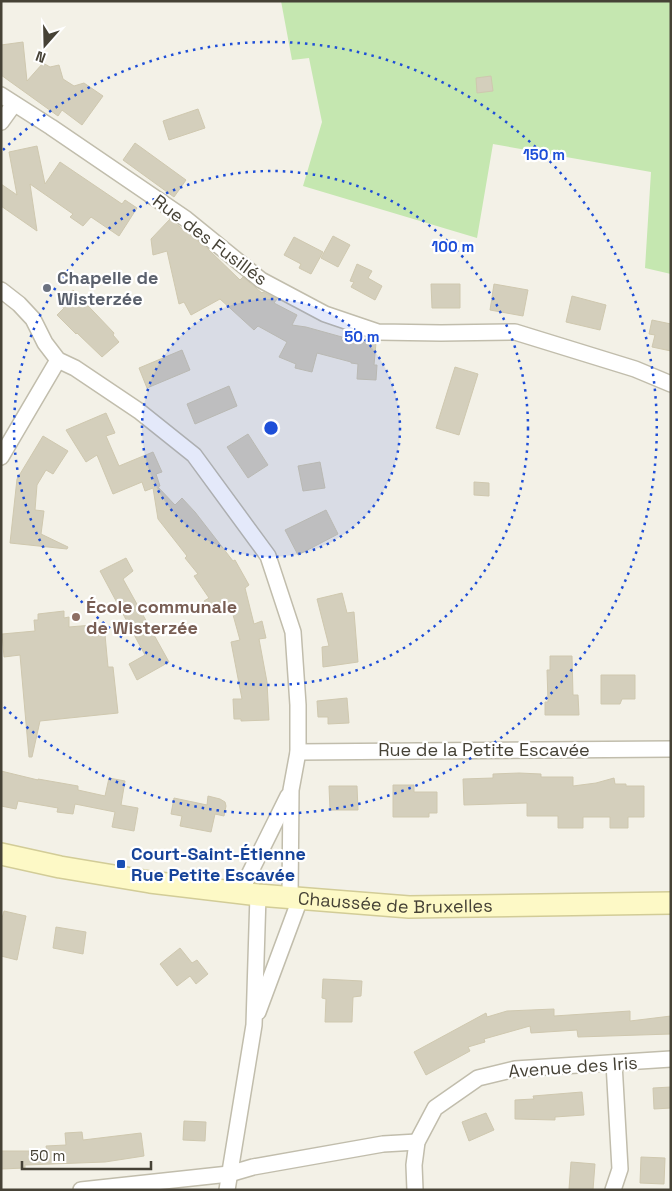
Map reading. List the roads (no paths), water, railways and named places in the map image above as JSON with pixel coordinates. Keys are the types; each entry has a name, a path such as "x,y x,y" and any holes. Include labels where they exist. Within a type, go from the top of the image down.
{"main road":[{"name":"Chaussée de Bruxelles","path":"1,854 60,867 150,882 249,894 408,907 671,903"}],"street":[{"path":"1,122 7,100"},
{"name":"Rue des Fusillés","path":"7,100 51,127 186,219 261,280 325,314 378,332 441,334 516,332 635,369 671,384"},
{"path":"1,290 19,304 33,319 45,343 58,360 75,368 139,410 194,455 268,556 292,632 298,705 298,752 291,790 249,894 254,1025"},
{"path":"1,457 58,360"},
{"name":"Rue de la Petite Escavée","path":"298,752 671,749"},
{"path":"227,1190 254,1025 295,898 291,790"},
{"name":"Avenue des Iris","path":"415,1190 414,1165 417,1142 435,1108 478,1078 515,1069 671,1060"},
{"path":"613,1190 620,1169 614,1063"},
{"path":"81,1190 229,1174 254,1167 383,1144 417,1142"}],"place":[{"name":"Chapelle de Wisterzée","path":"47,288"},
{"name":"École communale de Wisterzée","path":"76,617"},
{"name":"Court-Saint-Étienne Rue Petite Escavée","path":"121,864"}]}
